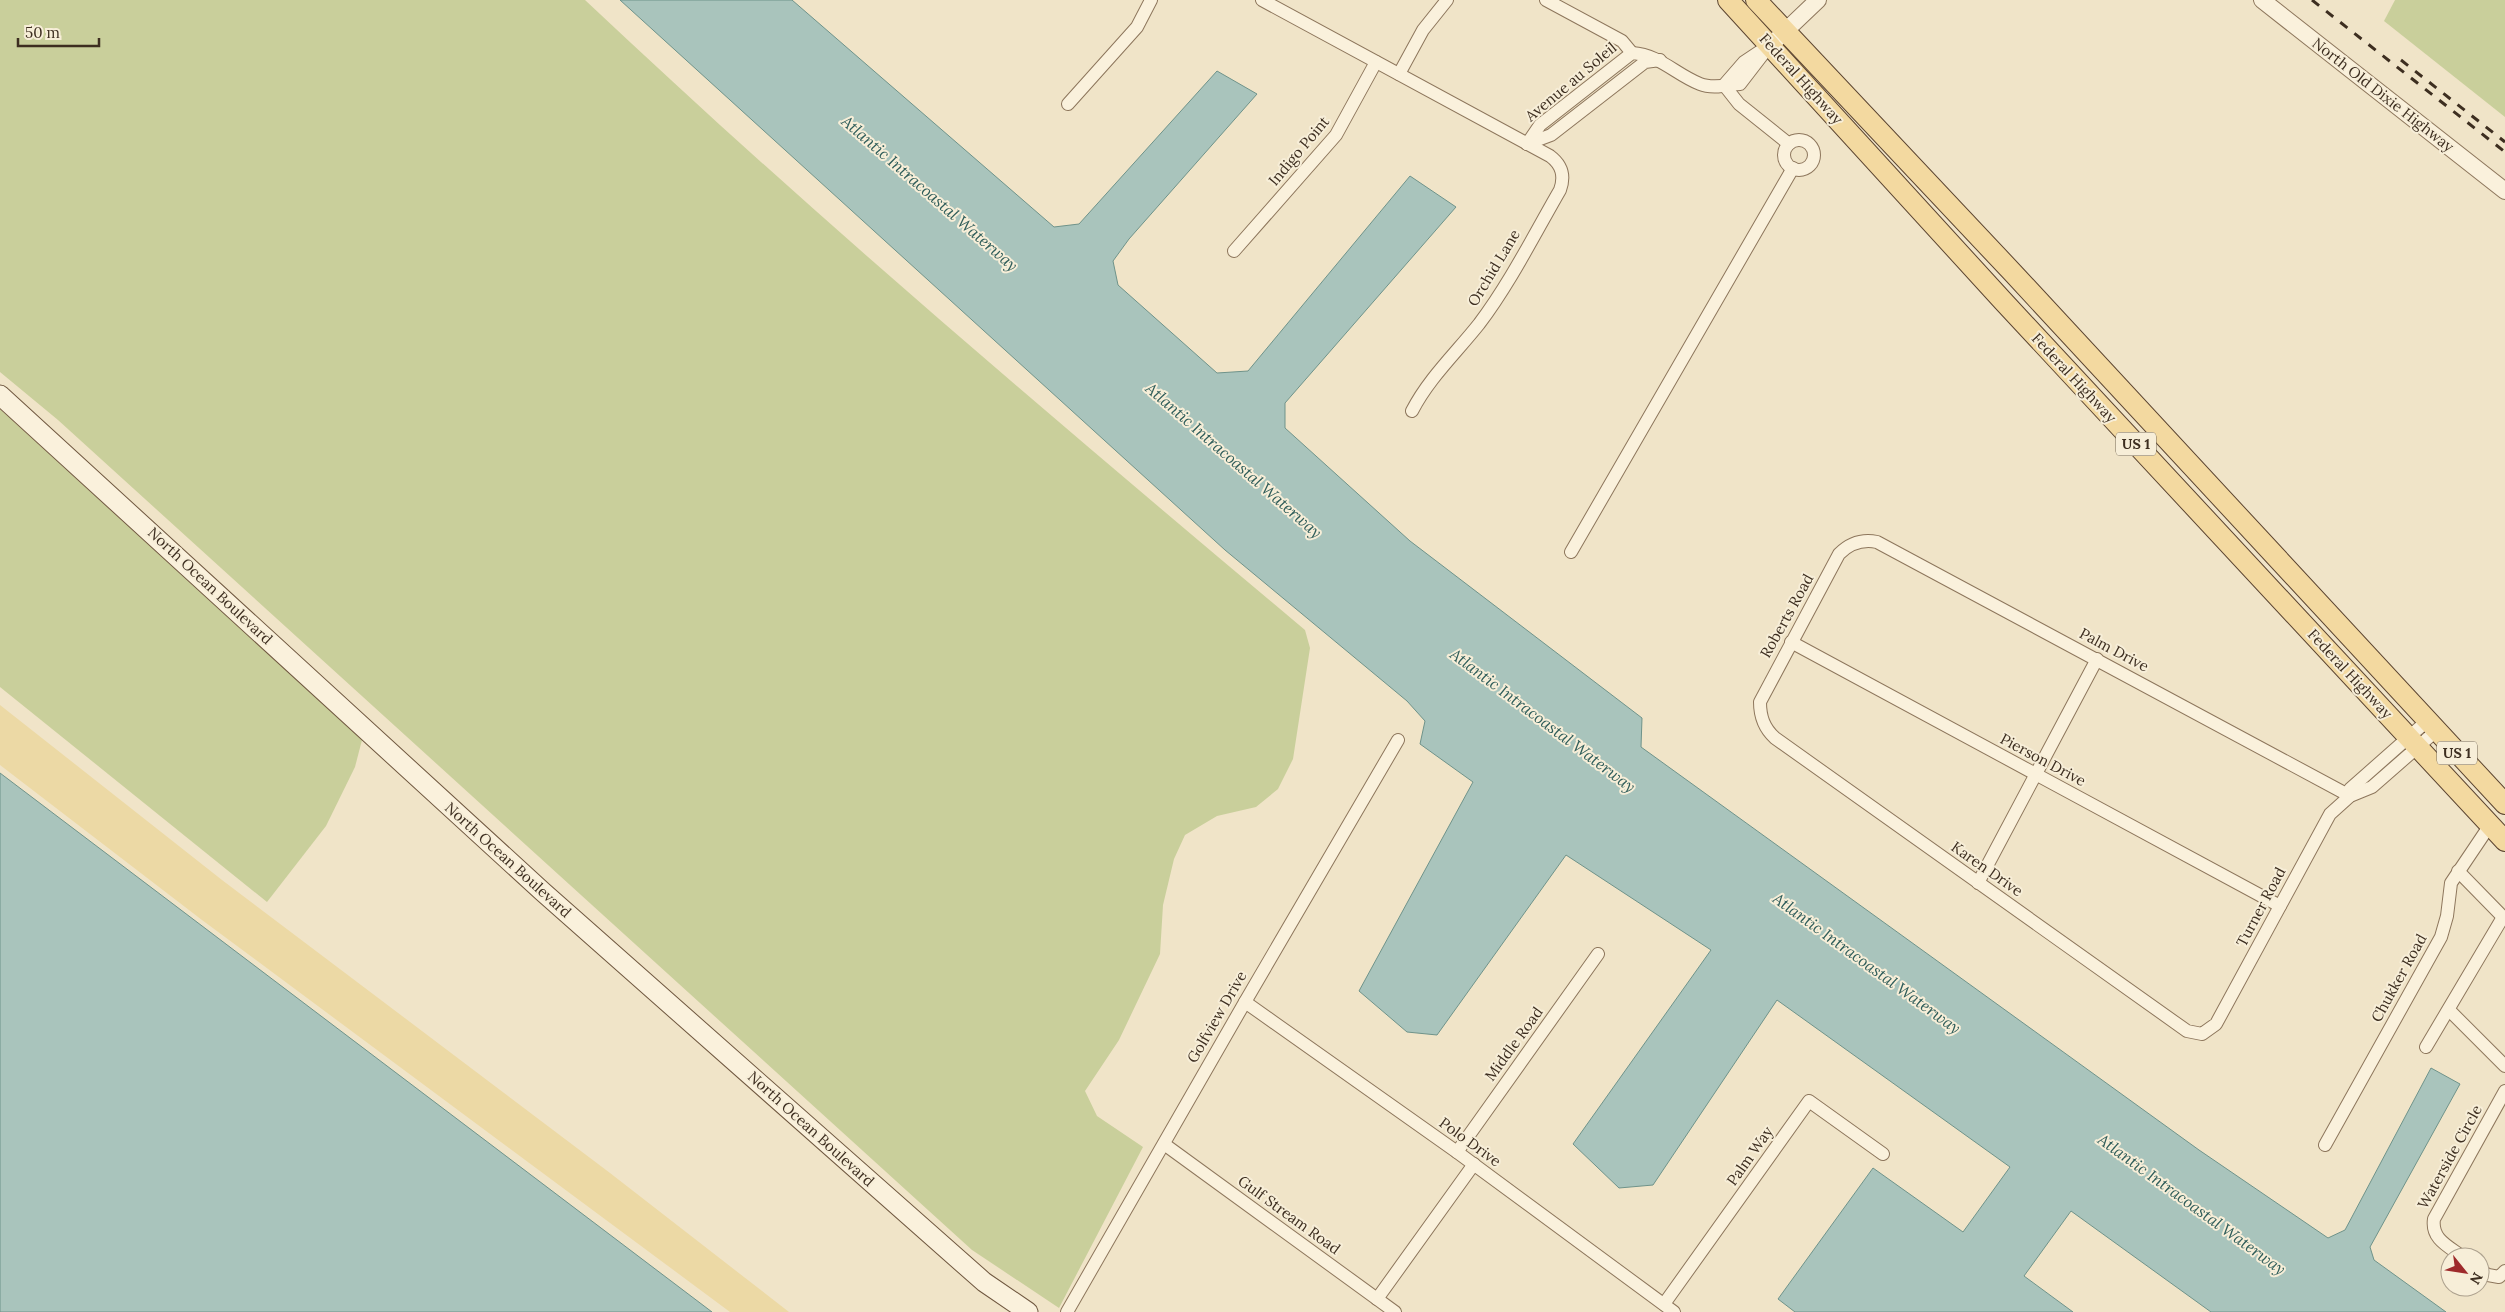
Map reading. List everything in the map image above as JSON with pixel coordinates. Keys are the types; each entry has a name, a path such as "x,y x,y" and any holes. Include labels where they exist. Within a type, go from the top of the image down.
{"main road":[{"name":"Federal Highway","path":"1728,0 2088,393 2505,840"},
{"name":"Federal Highway","path":"1756,0 2013,273 2505,804"},
{"path":"1970,264 1994,276 2004,277 2013,273"},
{"path":"2003,301 2013,298 2024,300 2031,305 2079,357 2089,366 2105,373"},
{"path":"2088,393 2110,404 2198,498 2215,508 2229,506"},
{"name":"North Ocean Boulevard","path":"0,395 543,892 984,1282 1028,1312"}],"street":[{"path":"1068,104 1136,27 1151,0"},
{"name":"Avenue au Soleil","path":"1262,0 1527,144 1551,135 1645,62 1660,60"},
{"path":"1399,74 1423,30 1448,0"},
{"path":"1546,0 1622,41 1632,53"},
{"path":"1660,60 1700,84 1740,84 1752,72 1770,45 1818,0"},
{"name":"North Old Dixie Highway","path":"2262,0 2505,191"},
{"name":"Avenue au Soleil","path":"1527,144 1540,125 1632,53 1646,54 1660,60"},
{"name":"Indigo Point","path":"1234,251 1336,136 1376,62"},
{"path":"1724,85 1739,104 1789,144"},
{"path":"1803,140 1808,143 1813,151 1812,160 1806,167 1793,168 1785,158 1786,148 1789,144 1803,140"},
{"name":"Orchid Lane","path":"1412,411 1422,392 1479,323 1504,287 1560,190 1562,175 1556,161 1527,144"},
{"path":"1571,552 1793,168"},
{"name":"Palm Drive","path":"1860,541 1869,540 1885,545 2350,796"},
{"name":"Roberts Road","path":"1761,719 1760,702 1763,694 1790,642 1839,554 1852,544 1860,541"},
{"name":"Pierson Drive","path":"1790,642 2280,906"},
{"path":"1978,883 2097,660"},
{"name":"Karen Drive","path":"1761,719 1764,727 1775,738 2187,1031 2202,1034"},
{"name":"Turner Road","path":"2202,1034 2216,1024 2330,814 2350,796 2350,789 2432,726"},
{"name":"Golfview Drive","path":"1067,1312 1398,740"},
{"name":"Chukker Road","path":"2325,1145 2441,937 2447,916 2451,883 2490,824"},
{"path":"2426,1047 2504,918 2458,871"},
{"name":"Middle Road","path":"1457,1152 1598,954"},
{"name":"Polo Drive","path":"1245,1002 1474,1164 1669,1308"},
{"path":"2449,1010 2505,1066"},
{"name":"Waterside Circle","path":"2449,1247 2437,1238 2432,1229 2434,1219 2505,1091"},
{"name":"Palm Way","path":"1669,1308 1808,1101 1883,1154"},
{"name":"Gulf Stream Road","path":"1164,1144 1395,1312"},
{"path":"1378,1299 1474,1164"},
{"path":"2490,1275 2499,1277 2505,1271"}],"green space":[{"path":"0,0 585,0 850,242 1122,476 1305,630 1310,648 1293,759 1278,789 1256,807 1217,816 1185,835 1174,859 1163,905 1160,954 1119,1040 1085,1091 1097,1116 1143,1147 1059,1308 972,1250 58,420 0,372"},
{"path":"2395,0 2505,0 2505,117 2384,21"},
{"path":"0,409 362,740 355,767 326,826 267,902 0,687"}],"sand":[{"path":"0,705 222,880 610,1173 789,1312 730,1312 202,920 0,765"}],"water":[{"name":"Atlantic Intracoastal Waterway","path":"620,0 792,0 1054,227 1079,224 1217,71 1257,94 1129,239 1113,261 1118,285 1217,373 1248,371 1410,176 1456,207 1285,403 1285,428 1410,541 1642,718 1641,747 2199,1150 2328,1238 2345,1230 2431,1068 2460,1084 2370,1247 2374,1260 2446,1312 2211,1312 2071,1211 2024,1276 2073,1312 1795,1312 1778,1299 1873,1168 1963,1232 2010,1167 1777,1000 1653,1185 1619,1188 1573,1144 1711,950 1566,855 1437,1035 1407,1032 1359,991 1473,782 1420,744 1425,721 1407,701 1225,550"},
{"path":"0,773 712,1312 0,1312"}],"railway":[{"path":"2312,0 2505,152"},
{"path":"2401,60 2505,142"}]}
